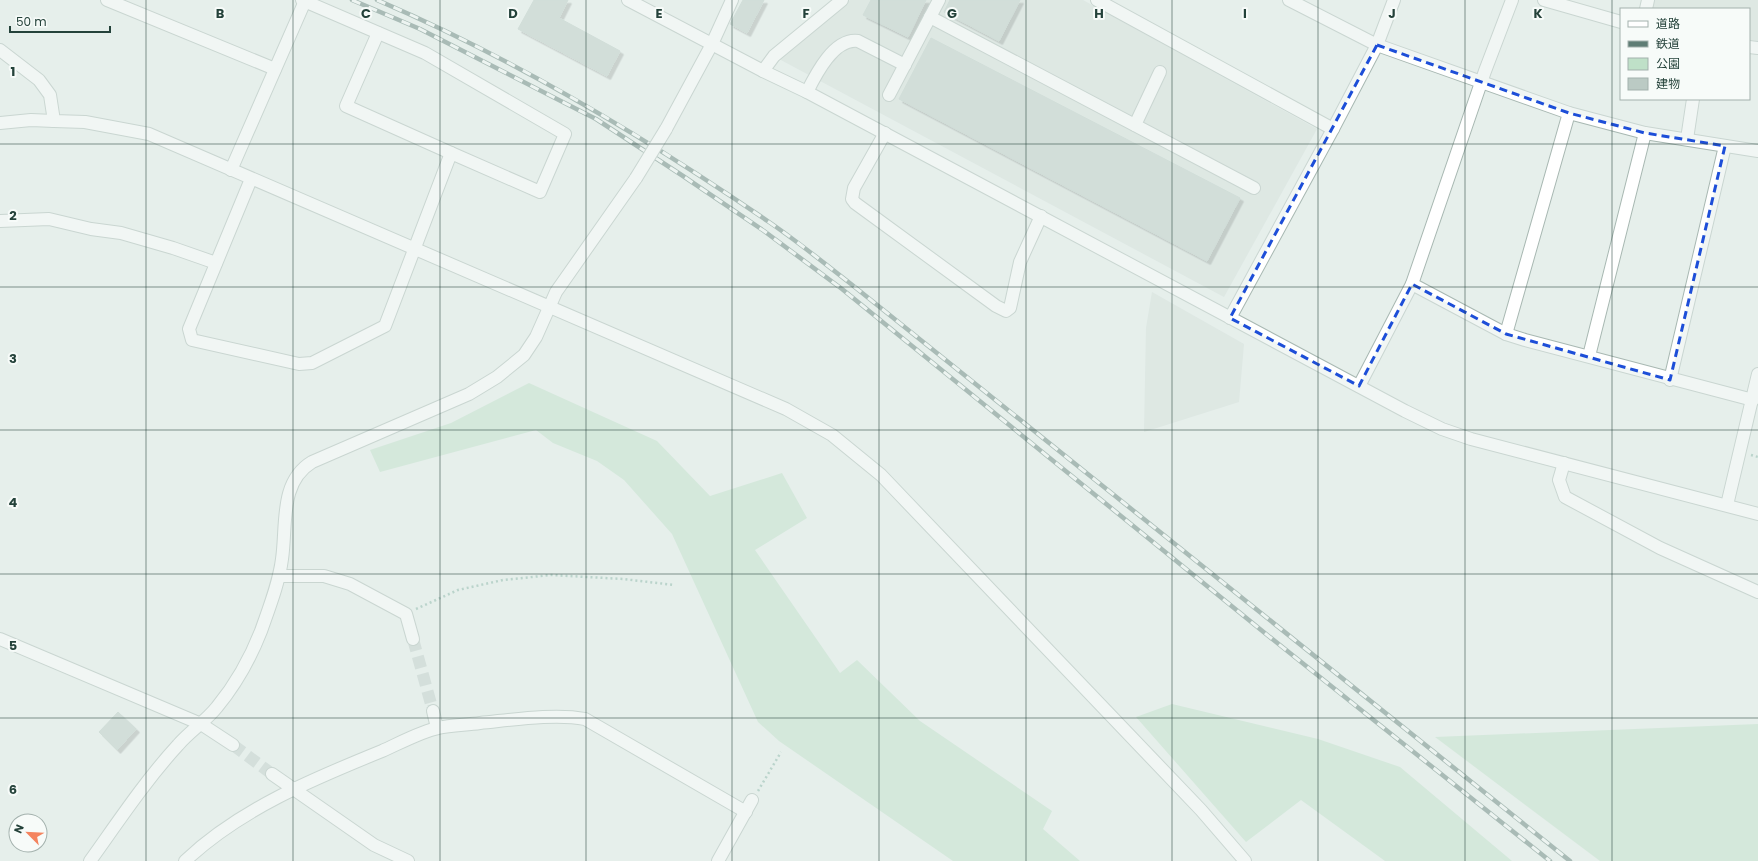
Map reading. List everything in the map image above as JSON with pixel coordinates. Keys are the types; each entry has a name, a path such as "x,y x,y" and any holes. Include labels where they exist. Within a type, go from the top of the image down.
{"street":[{"path":"107,0 275,69"},
{"path":"628,0 885,133 1405,411 1442,429 1471,439 1758,514"},
{"path":"90,861 146,784 178,744 217,708 245,668 261,631 279,576 288,496 293,483 303,467 468,394 497,377 524,355 536,337 556,292 636,178 666,129 712,44 732,0"},
{"path":"763,70 774,56 842,0"},
{"path":"889,95 939,0"},
{"path":"1097,0 1333,130"},
{"path":"1289,0 1377,45 1568,113 1645,133 1758,151"},
{"path":"1230,318 1333,130 1377,45 1394,0"},
{"path":"1359,386 1412,284 1512,0"},
{"path":"1544,0 1620,22"},
{"path":"231,170 303,1 378,33 424,53 565,134 540,192 451,154 346,106 378,33"},
{"path":"930,17 1254,188"},
{"path":"807,92 826,58 846,42 852,40 858,41 905,65"},
{"path":"0,50 39,80 50,95 54,121"},
{"path":"1135,125 1160,72"},
{"path":"1687,139 1693,100"},
{"path":"1506,334 1568,113"},
{"path":"0,123 31,120 85,122 149,134 786,409 832,435 881,475 1177,785 1245,861"},
{"path":"885,133 854,188 852,199 855,204 996,306 1006,311 1010,308 1020,262 1041,216"},
{"path":"1589,356 1645,133"},
{"path":"1670,380 1725,146"},
{"path":"251,179 189,329 192,340 299,364 312,363 385,326 451,154"},
{"path":"0,221 49,219 91,229 120,233 173,248 216,263"},
{"path":"1412,284 1506,334 1589,356 1670,380 1752,400"},
{"path":"1727,505 1758,374"},
{"path":"1564,463 1559,480 1565,497 1660,548 1758,592"},
{"path":"279,576 324,576 350,584 406,614 413,639"},
{"path":"0,639 201,724 233,745"},
{"path":"433,711 437,728"},
{"path":"185,861 202,845 228,827 294,790 352,763 437,728 513,720 572,716 585,719 746,812"},
{"path":"272,774 374,845 408,861"},
{"path":"718,861 752,800"}],"path":[{"path":"406,614 458,590 503,580 551,575 623,579 674,586"},
{"path":"752,800 781,752"}],"highlighted area":[{"path":"1377,45 1569,113 1645,133 1725,146 1670,380 1506,334 1412,284 1359,386 1230,318"}],"shaded area":[{"path":"850,0 1083,0 1317,129 1224,297 779,59"},
{"path":"1654,0 1758,0 1758,41 1750,40 1750,8 1651,8"},
{"path":"1152,292 1244,344 1239,402 1144,432 1146,328"}],"green space":[{"path":"529,383 657,441 710,496 782,473 807,518 755,550 840,673 857,660 920,721 1052,811 1043,829 1080,861 953,861 779,741 758,722 672,534 624,480 597,461 553,443 536,430 380,472 370,450 451,423"},
{"path":"1172,704 1318,739 1400,767 1512,861 1385,861 1301,800 1246,842 1136,717"},
{"path":"1758,724 1758,861 1600,861 1435,737"}],"building":[{"path":"534,0 568,0 559,18 620,51 607,76 518,29"},
{"path":"743,0 764,0 747,33 730,24"},
{"path":"871,0 926,0 908,37 863,15"},
{"path":"950,0 1020,0 999,41 944,12"},
{"path":"931,38 1240,198 1207,261 899,99"},
{"path":"118,712 136,729 117,750 99,732"}],"tunnel":[{"path":"413,639 433,711"},
{"path":"233,745 272,774"}],"railway":[{"path":"352,0 420,29 596,119 764,231 842,289 1266,634 1550,861"},
{"path":"377,0 479,48 578,101 675,160 779,229 851,284 1570,861"}]}
